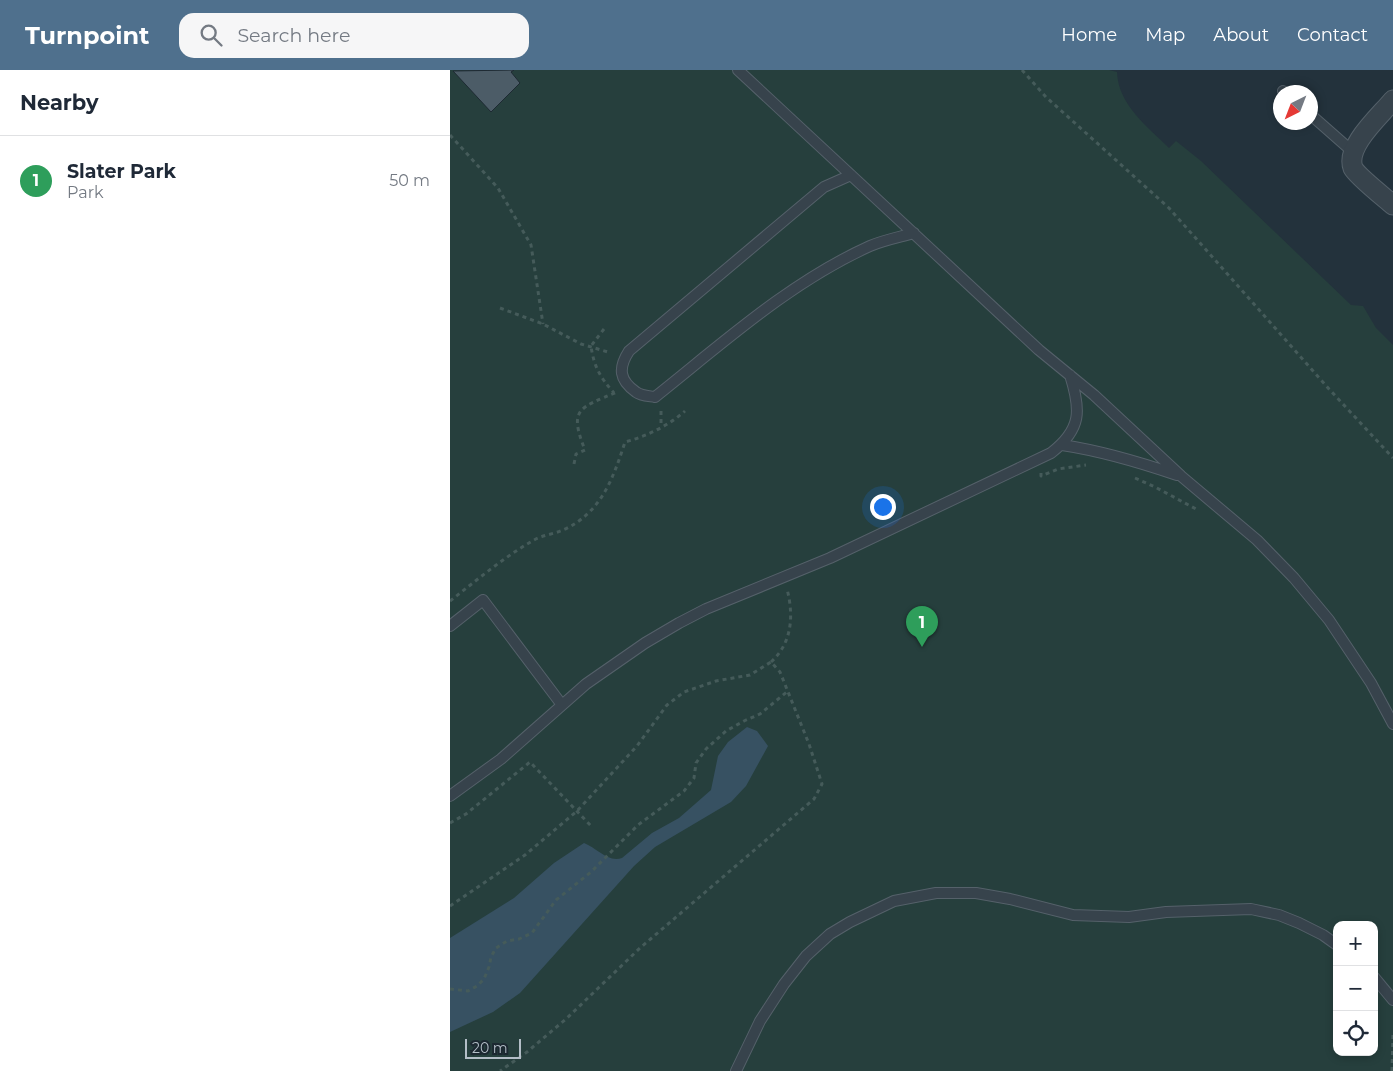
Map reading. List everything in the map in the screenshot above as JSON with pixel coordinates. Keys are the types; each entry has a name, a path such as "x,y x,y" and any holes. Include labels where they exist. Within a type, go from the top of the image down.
{"street":[{"path":"1393,100 1355,146 1351,155 1354,169 1393,205"}],"lane":[{"path":"738,70 1039,350 1070,375 1181,476 1257,540 1294,578 1329,620 1371,683 1393,724"},
{"path":"1318,122 1352,152"},
{"path":"851,175 824,188 628,351 621,364 623,378 637,393 655,397 774,303 832,266 871,246 914,233"},
{"path":"450,796 501,759 586,684 653,638 706,609 830,558 1037,461 1062,444 1070,434 1078,415 1076,394 1070,375"},
{"path":"1062,444 1136,460 1181,476"},
{"path":"450,626 483,600 562,705"},
{"path":"736,1071 760,1021 784,984 806,956 830,934 894,901 936,893 959,892 1010,899 1074,914 1129,917 1166,912 1250,909 1279,915 1324,935 1333,942"},
{"path":"1378,983 1393,1000"}],"path":[{"path":"1022,70 1046,97 1169,208 1329,389 1393,458"},
{"path":"450,135 498,188 531,245 543,324"},
{"path":"500,308 543,324 581,344 608,352"},
{"path":"590,346 604,328"},
{"path":"590,346 594,364 602,379 614,394"},
{"path":"574,464 576,454 585,450 577,430 577,417 584,406 620,391"},
{"path":"661,410 661,427"},
{"path":"450,601 506,558 536,539 563,530 587,516 600,501 612,478 624,442 642,438 674,420 685,411"},
{"path":"1037,461 1041,476 1058,468 1088,465"},
{"path":"1133,477 1200,511"},
{"path":"450,906 524,855 577,811 637,746 667,704 684,692 716,681 750,674 778,656 791,625 790,601 783,578"},
{"path":"500,1071 527,1052 566,1019 640,948 814,799 822,784 809,744 788,691 780,672 771,662"},
{"path":"450,989 468,991 477,986 484,979 491,956 496,948 507,941 519,939 532,933 548,909 570,888 591,872 638,825 684,790 694,778 696,763 706,749 744,721 760,714 788,691"},
{"path":"450,822 466,814 530,762 592,826"},
{"path":"1392,1071 1393,1033"}],"green space":[{"path":"450,70 1109,70 1117,72 1119,84 1128,105 1169,148 1176,141 1201,161 1351,305 1363,306 1376,328 1393,345 1393,1071 450,1071"}],"water":[{"path":"747,727 757,731 768,746 746,786 731,802 655,847 634,866 520,993 493,1012 450,1032 450,938 514,898 554,863 584,843 607,857 622,858 652,833 679,818 711,790 718,756 728,742"}],"building":[{"path":"514,70 511,72 520,83 491,112 453,71"}],"place":[{"name":"Slater Park","path":"922,647"}]}
